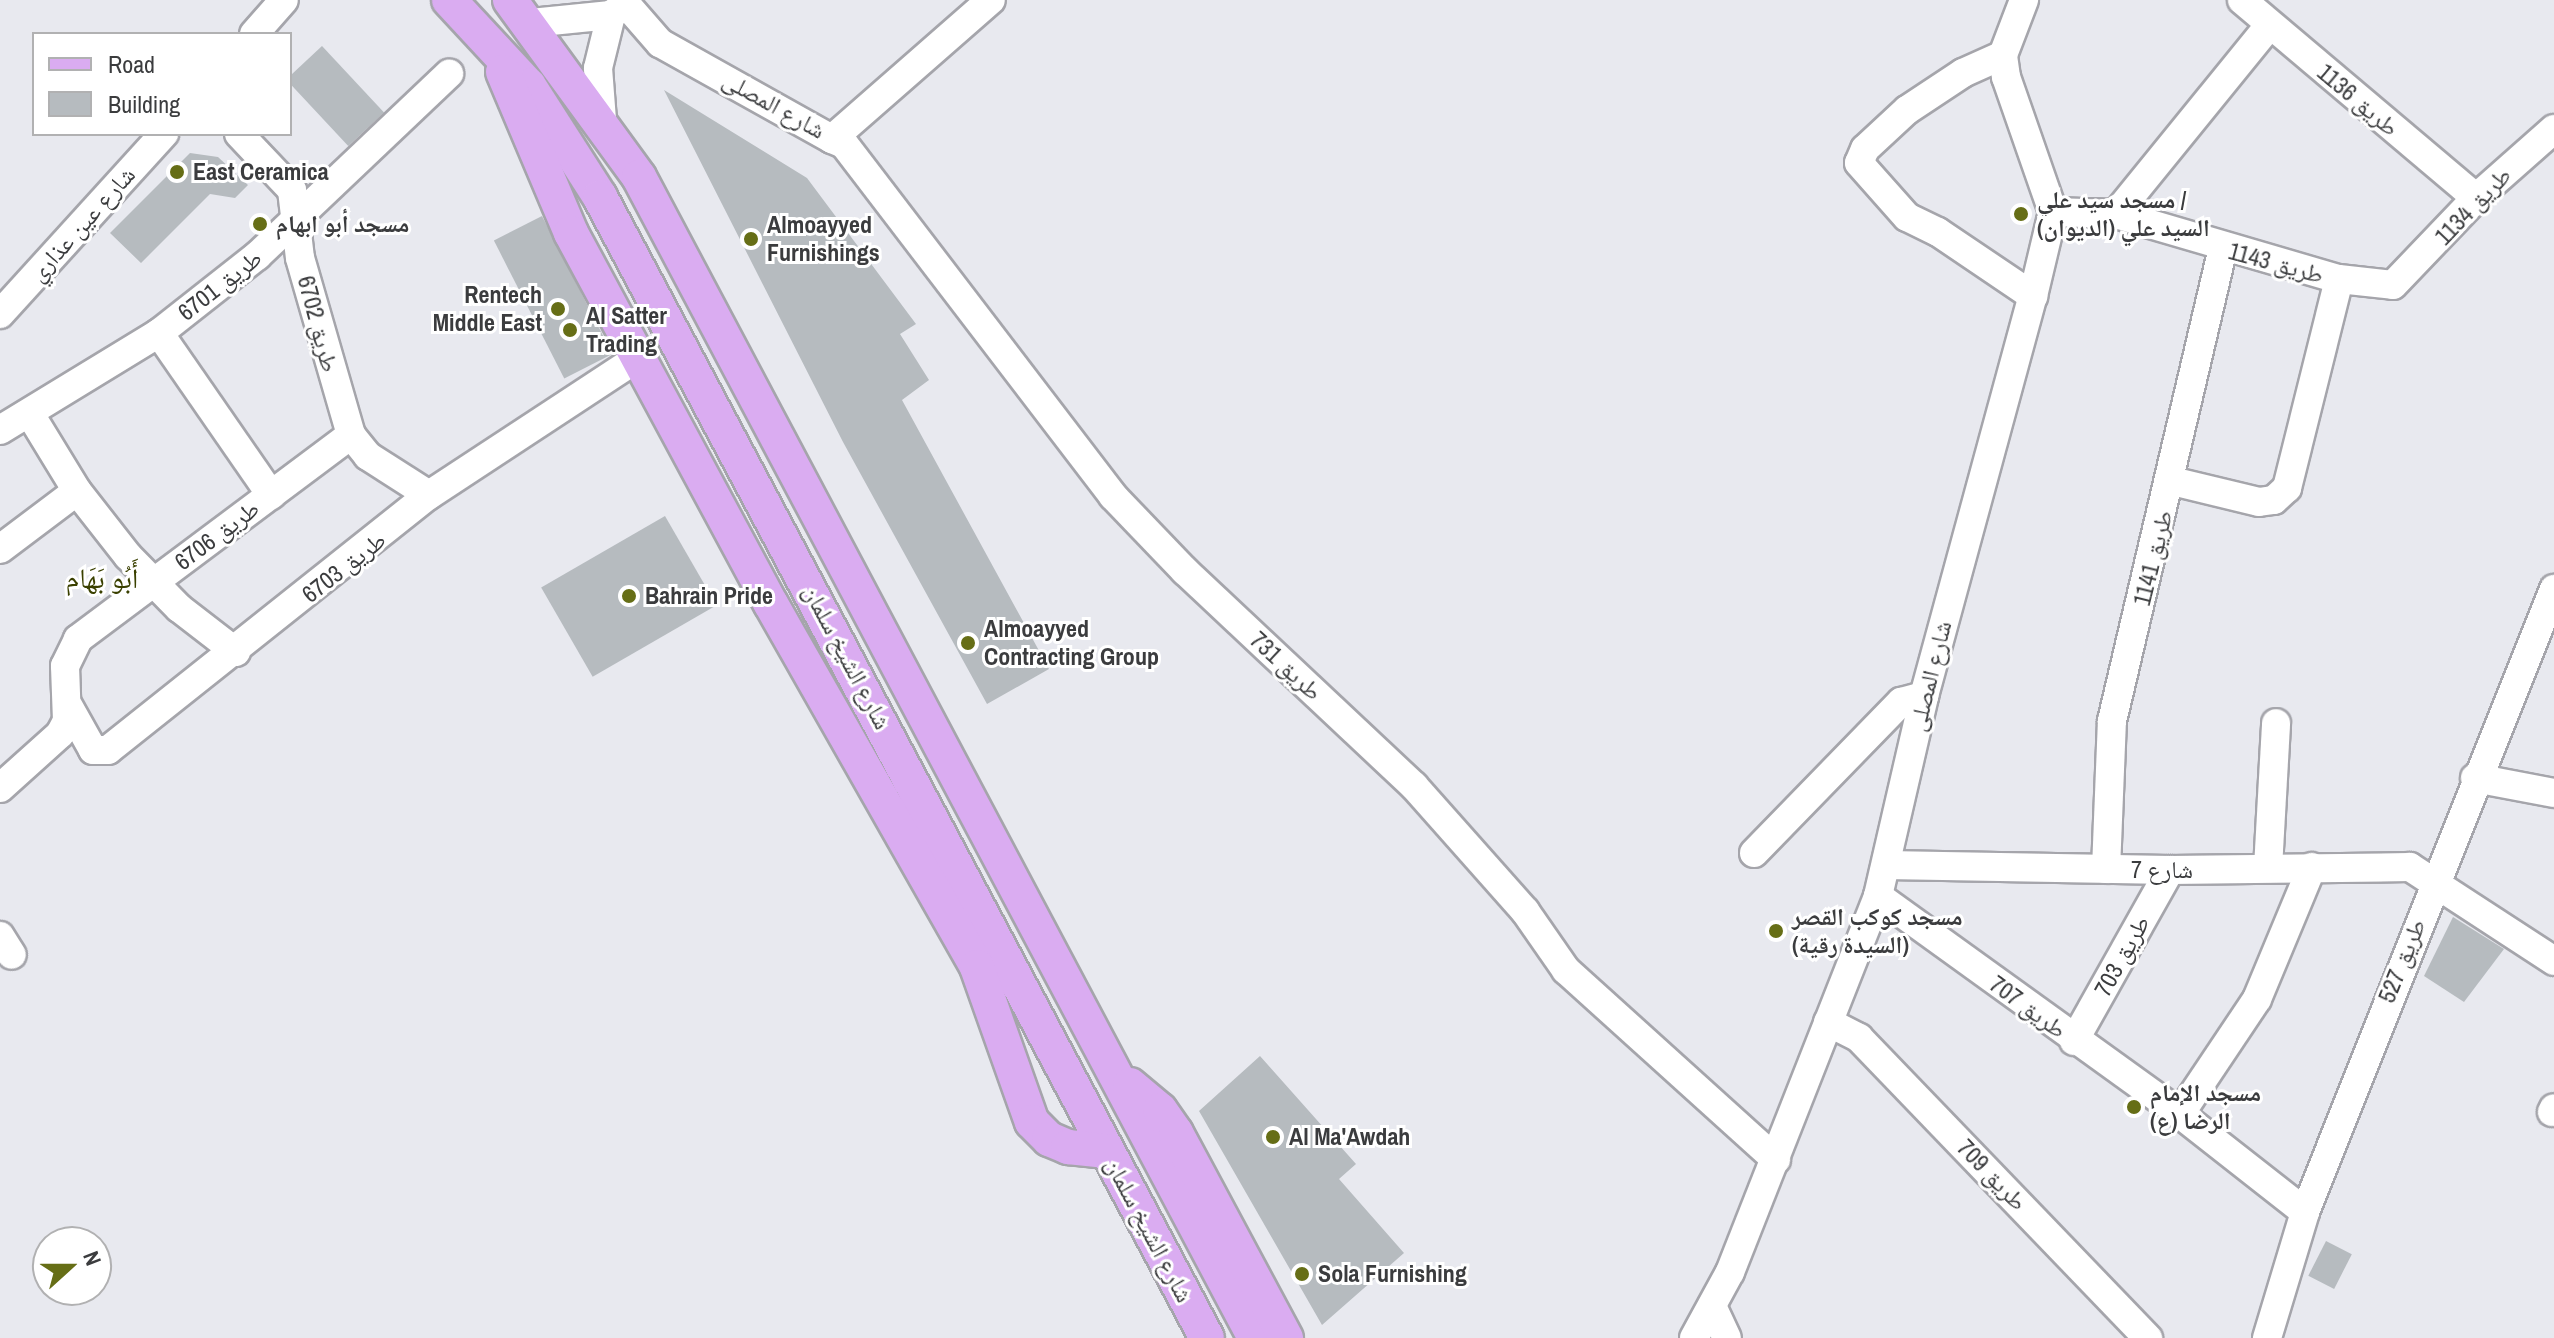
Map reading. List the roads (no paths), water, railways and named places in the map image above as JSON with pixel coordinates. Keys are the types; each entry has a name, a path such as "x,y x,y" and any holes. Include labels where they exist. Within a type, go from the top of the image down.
{"main road":[{"name":"شارع الشيخ سلمان","path":"449,0 529,86 568,145 669,321 1207,1338"},
{"name":"شارع الشيخ سلمان","path":"520,8 602,120 639,177 1255,1338"},
{"path":"493,45 551,192 771,604 977,967 1032,1122 1068,1147 1107,1151"},
{"path":"1117,1077 1143,1092 1176,1133 1286,1338"}],"street":[{"path":"256,32 285,0"},
{"name":"شارع المصلى","path":"622,6 660,43 832,139 991,0"},
{"path":"2024,0 2003,55 2006,77 2053,212"},
{"name":"طريق 1136","path":"2242,0 2269,26 2476,198"},
{"path":"520,8 622,6 598,68 602,120"},
{"path":"2116,214 2269,26"},
{"path":"2003,55 1963,73 1907,110 1865,149 1859,163 1907,217 1938,232 2033,296"},
{"name":"طريق 6701","path":"0,430 159,333 297,222 449,74"},
{"name":"طريق 1134","path":"2393,285 2476,198 2554,129"},
{"name":"شارع عين عذاري","path":"0,314 162,136"},
{"name":"طريق 6702","path":"241,136 292,190 300,258 351,435 368,456 429,495"},
{"name":"طريق 731","path":"832,139 844,144 1113,496 1185,571 1414,786 1525,911 1566,970 1776,1160"},
{"name":"شارع المصلى","path":"1694,1338 1712,1306 1776,1160 1878,896 1924,696 2053,212"},
{"name":"طريق 1143","path":"2053,212 2116,214 2223,249 2339,279 2393,285"},
{"name":"طريق 1141","path":"2106,869 2112,721 2172,481 2223,249"},
{"path":"2172,481 2259,502 2274,500 2287,488 2339,279"},
{"name":"طريق 6706","path":"159,333 271,495"},
{"name":"طريق 6703","path":"69,707 90,747 103,752 236,652 429,495 641,356"},
{"path":"30,414 77,491 153,583 236,652"},
{"name":"طريق 6706","path":"69,707 65,666 78,639 351,435"},
{"path":"0,549 77,491"},
{"name":"طريق 527","path":"2267,1338 2305,1212 2434,880 2554,589"},
{"path":"1754,853 1901,702 1924,696"},
{"path":"0,788 60,734 69,707"},
{"path":"2268,868 2276,723"},
{"path":"2475,778 2554,793"},
{"name":"شارع 7","path":"1886,865 2170,870 2410,867 2554,961"},
{"path":"2180,1114 2257,999 2312,867"},
{"name":"طريق 703","path":"2074,1041 2170,870"},
{"name":"طريق 707","path":"1878,896 2074,1041 2180,1114 2305,1212"},
{"name":"طريق 709","path":"1828,1022 1859,1038 2148,1338"},
{"path":"1712,1306 1727,1338"}],"place":[{"name":"East Ceramica","path":"177,172"},
{"name":"مسجد سيد علي / السيد علي (الديوان)","path":"2021,214"},
{"name":"مسجد أبو ابهام","path":"260,224"},
{"name":"Almoayyed Furnishings","path":"751,239"},
{"name":"Rentech Middle East","path":"558,309"},
{"name":"Al Satter Trading","path":"570,330"},
{"name":"Bahrain Pride","path":"629,596"},
{"name":"Almoayyed Contracting Group","path":"968,643"},
{"name":"مسجد كوكب القصر (السيدة رقية)","path":"1776,931"},
{"name":"مسجد الإمام الرضا (ع)","path":"2134,1107"},
{"name":"Al Ma'Awdah","path":"1273,1137"},
{"name":"Sola Furnishing","path":"1302,1274"}],"district":[{"name":"أَبُو بَهَام","path":"102,578"}]}
